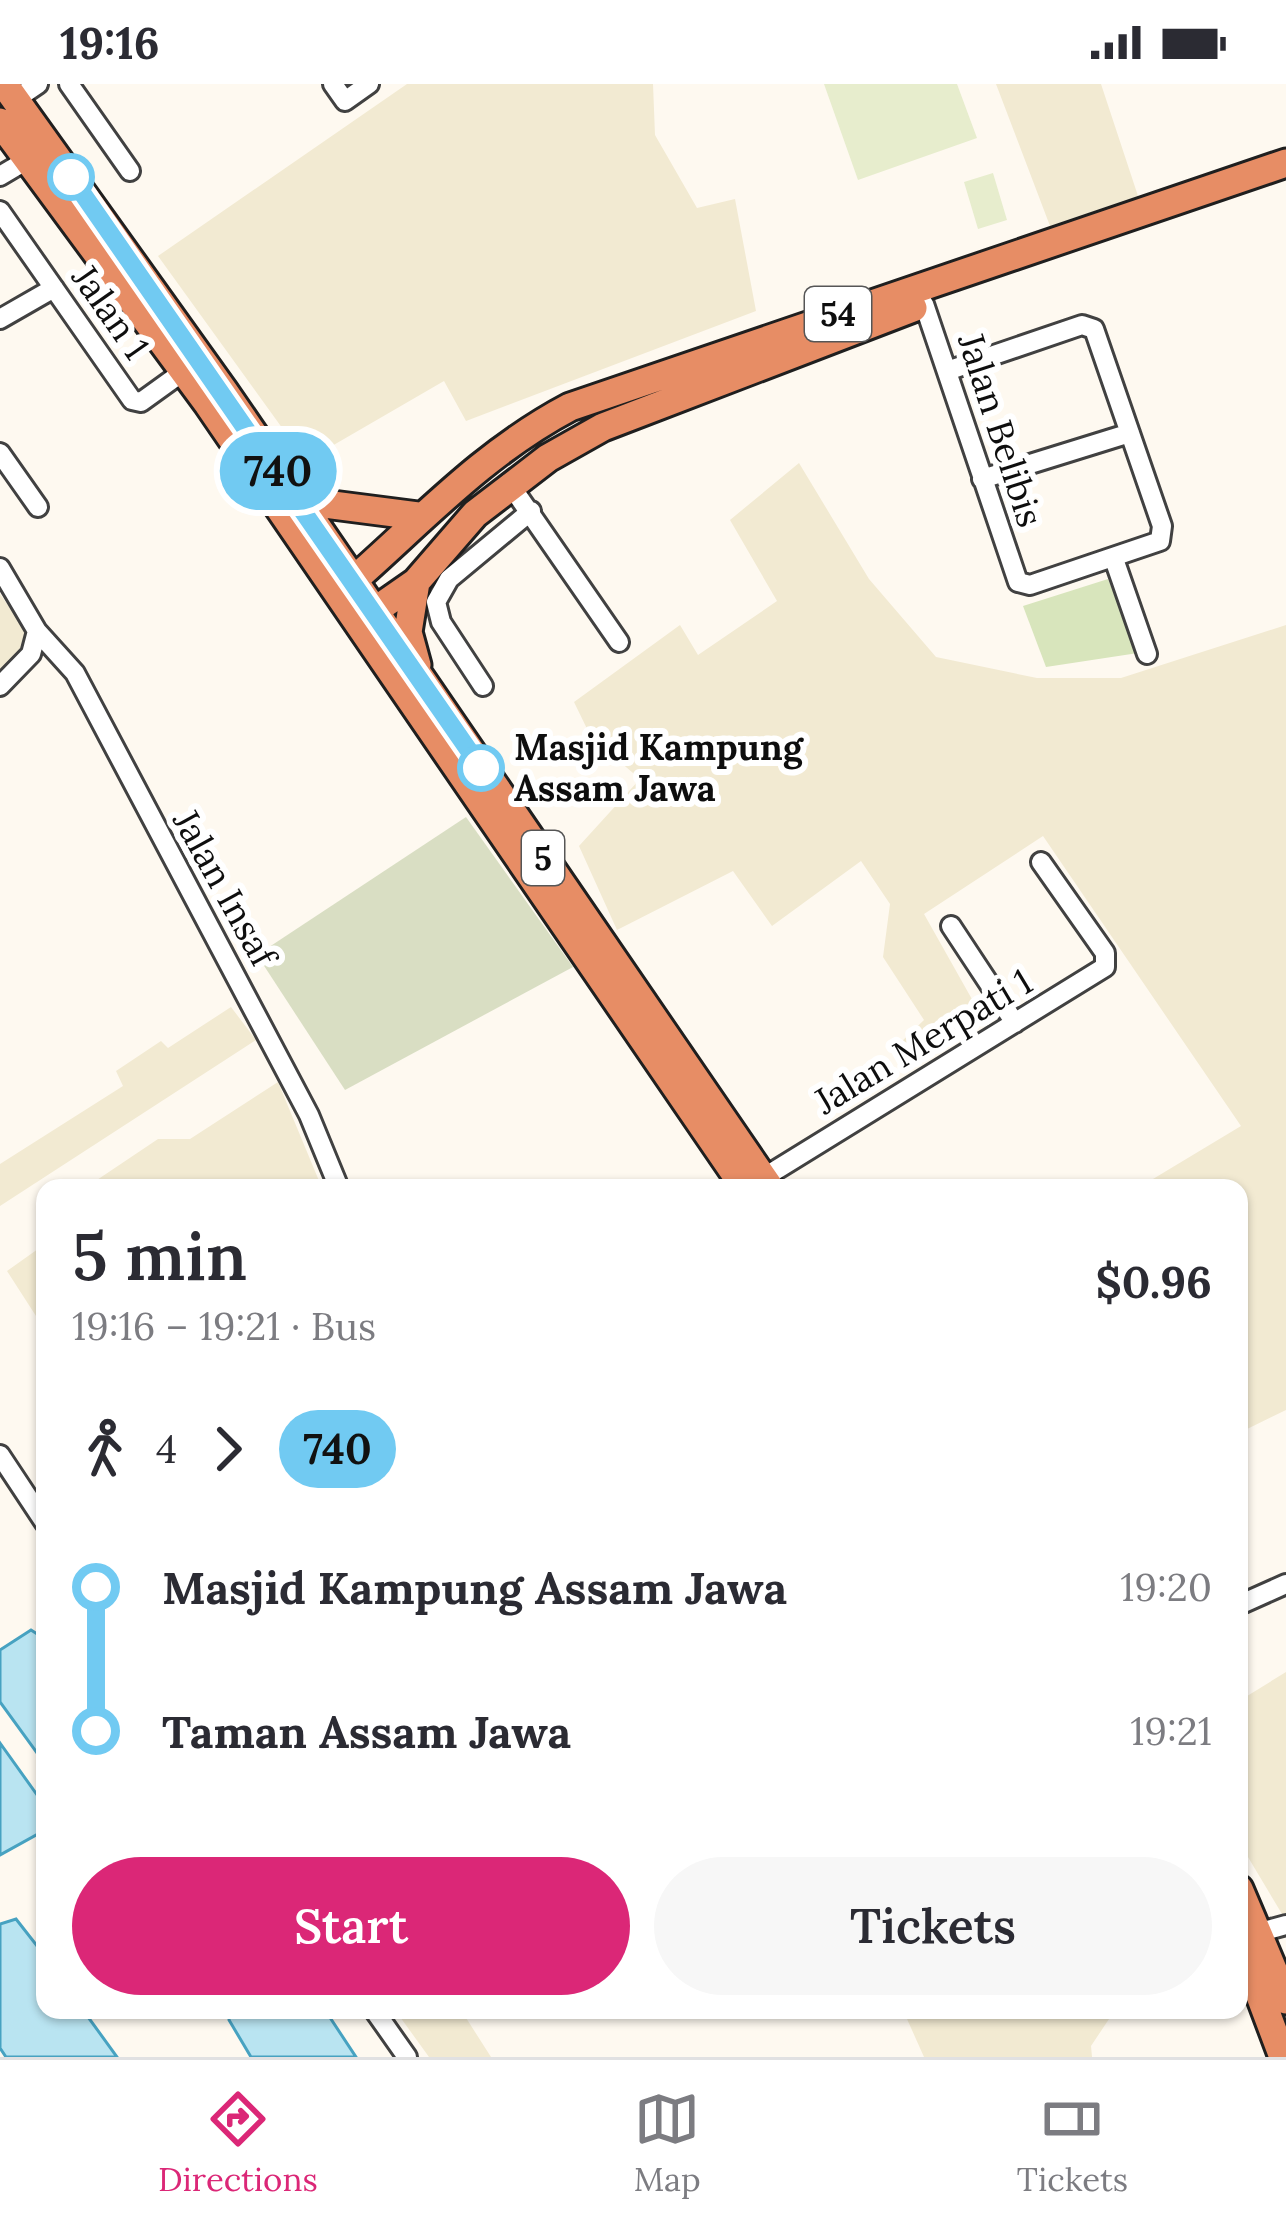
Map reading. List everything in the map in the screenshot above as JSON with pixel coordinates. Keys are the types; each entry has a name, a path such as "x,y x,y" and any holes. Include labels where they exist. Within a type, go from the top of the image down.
{"highway":[{"name":"5","path":"14,97 27,160 344,582"},
{"name":"5","path":"14,97 290,487 365,623 755,1179"},
{"name":"54","path":"344,582 517,436 570,407 1286,163"},
{"name":"54","path":"365,623 416,582 509,483 602,427 924,304 1286,182"},
{"path":"290,487 316,502 418,516"},
{"path":"416,582 408,632 427,689"},
{"name":"5","path":"365,623 427,689 755,1179"},
{"path":"1262,1932 1286,2000"},
{"path":"1262,1932 1283,2057"}],"street":[{"path":"70,84 130,172"},
{"path":"333,84 345,101 369,84"},
{"path":"0,176 27,160"},
{"name":"Jalan 1","path":"0,211 132,400 141,402 184,371"},
{"path":"0,319 54,288"},
{"name":"Jalan Belibis","path":"924,304 1016,578 1030,585 1114,559"},
{"path":"947,371 1082,326 1096,332 1162,526 1160,541 1114,559 1147,654"},
{"path":"982,478 1130,433"},
{"path":"0,453 38,507"},
{"path":"509,483 619,642"},
{"path":"483,686 441,622 436,602 449,579 531,512"},
{"name":"Jalan Insaf","path":"0,568 38,631 75,673 309,1115 335,1179"},
{"path":"0,686 31,654 38,631"},
{"name":"Jalan Merpati 1","path":"769,1179 1102,970 1105,953 1040,862"},
{"path":"951,926 1016,1023"},
{"path":"0,1455 36,1509"},
{"path":"1248,1601 1286,1584"},
{"path":"380,2019 407,2057"}],"shaded area":[{"path":"407,84 653,84 655,135 697,208 735,199 756,311 466,421 444,381 306,461 158,256"},
{"path":"996,84 1101,84 1138,196 1050,226"},
{"path":"799,463 869,579 936,657 1037,678 1121,678 1286,625 1286,1410 1248,1429 1248,1179 1153,1179 1241,1126 1043,836 924,914 982,1017 915,1060 899,1044 924,1020 883,957 890,904 861,861 772,926 733,871 617,930 579,846 640,779 591,737 574,702 680,625 698,655 777,601 730,520"},
{"path":"0,594 31,638 0,676"},
{"path":"231,1007 256,1040 0,1206 0,1164 123,1086 116,1071 161,1041 168,1048"},
{"path":"278,1082 318,1179 98,1179 158,1139 190,1139"},
{"path":"36,1250 36,1316 7,1271"},
{"path":"1286,1672 1286,1913 1282,1914 1248,1857 1248,1695"},
{"path":"402,2019 467,2019 491,2057 429,2057"},
{"path":"907,2019 1109,2019 1091,2046 1092,2057 924,2057"}],"green space":[{"path":"824,84 957,84 977,138 858,180"},
{"path":"993,173 1007,220 978,229 964,182"},
{"path":"1108,579 1138,653 1046,667 1023,606"},
{"path":"466,817 573,967 345,1090 257,955"}],"water":[{"path":"31,1630 36,1633 36,1752 0,1702 0,1650"},
{"path":"0,1743 36,1793 36,1835 0,1855"},
{"path":"16,1919 36,1945 36,2019 90,2019 117,2057 6,2057 0,2048 0,1924"},
{"path":"331,2019 356,2057 251,2057 229,2020"}],"bus line":[{"name":"740","path":"71,177 224,391 481,768"}],"place":[{"name":"Masjid Kampung Assam Jawa","path":"481,768"}]}
